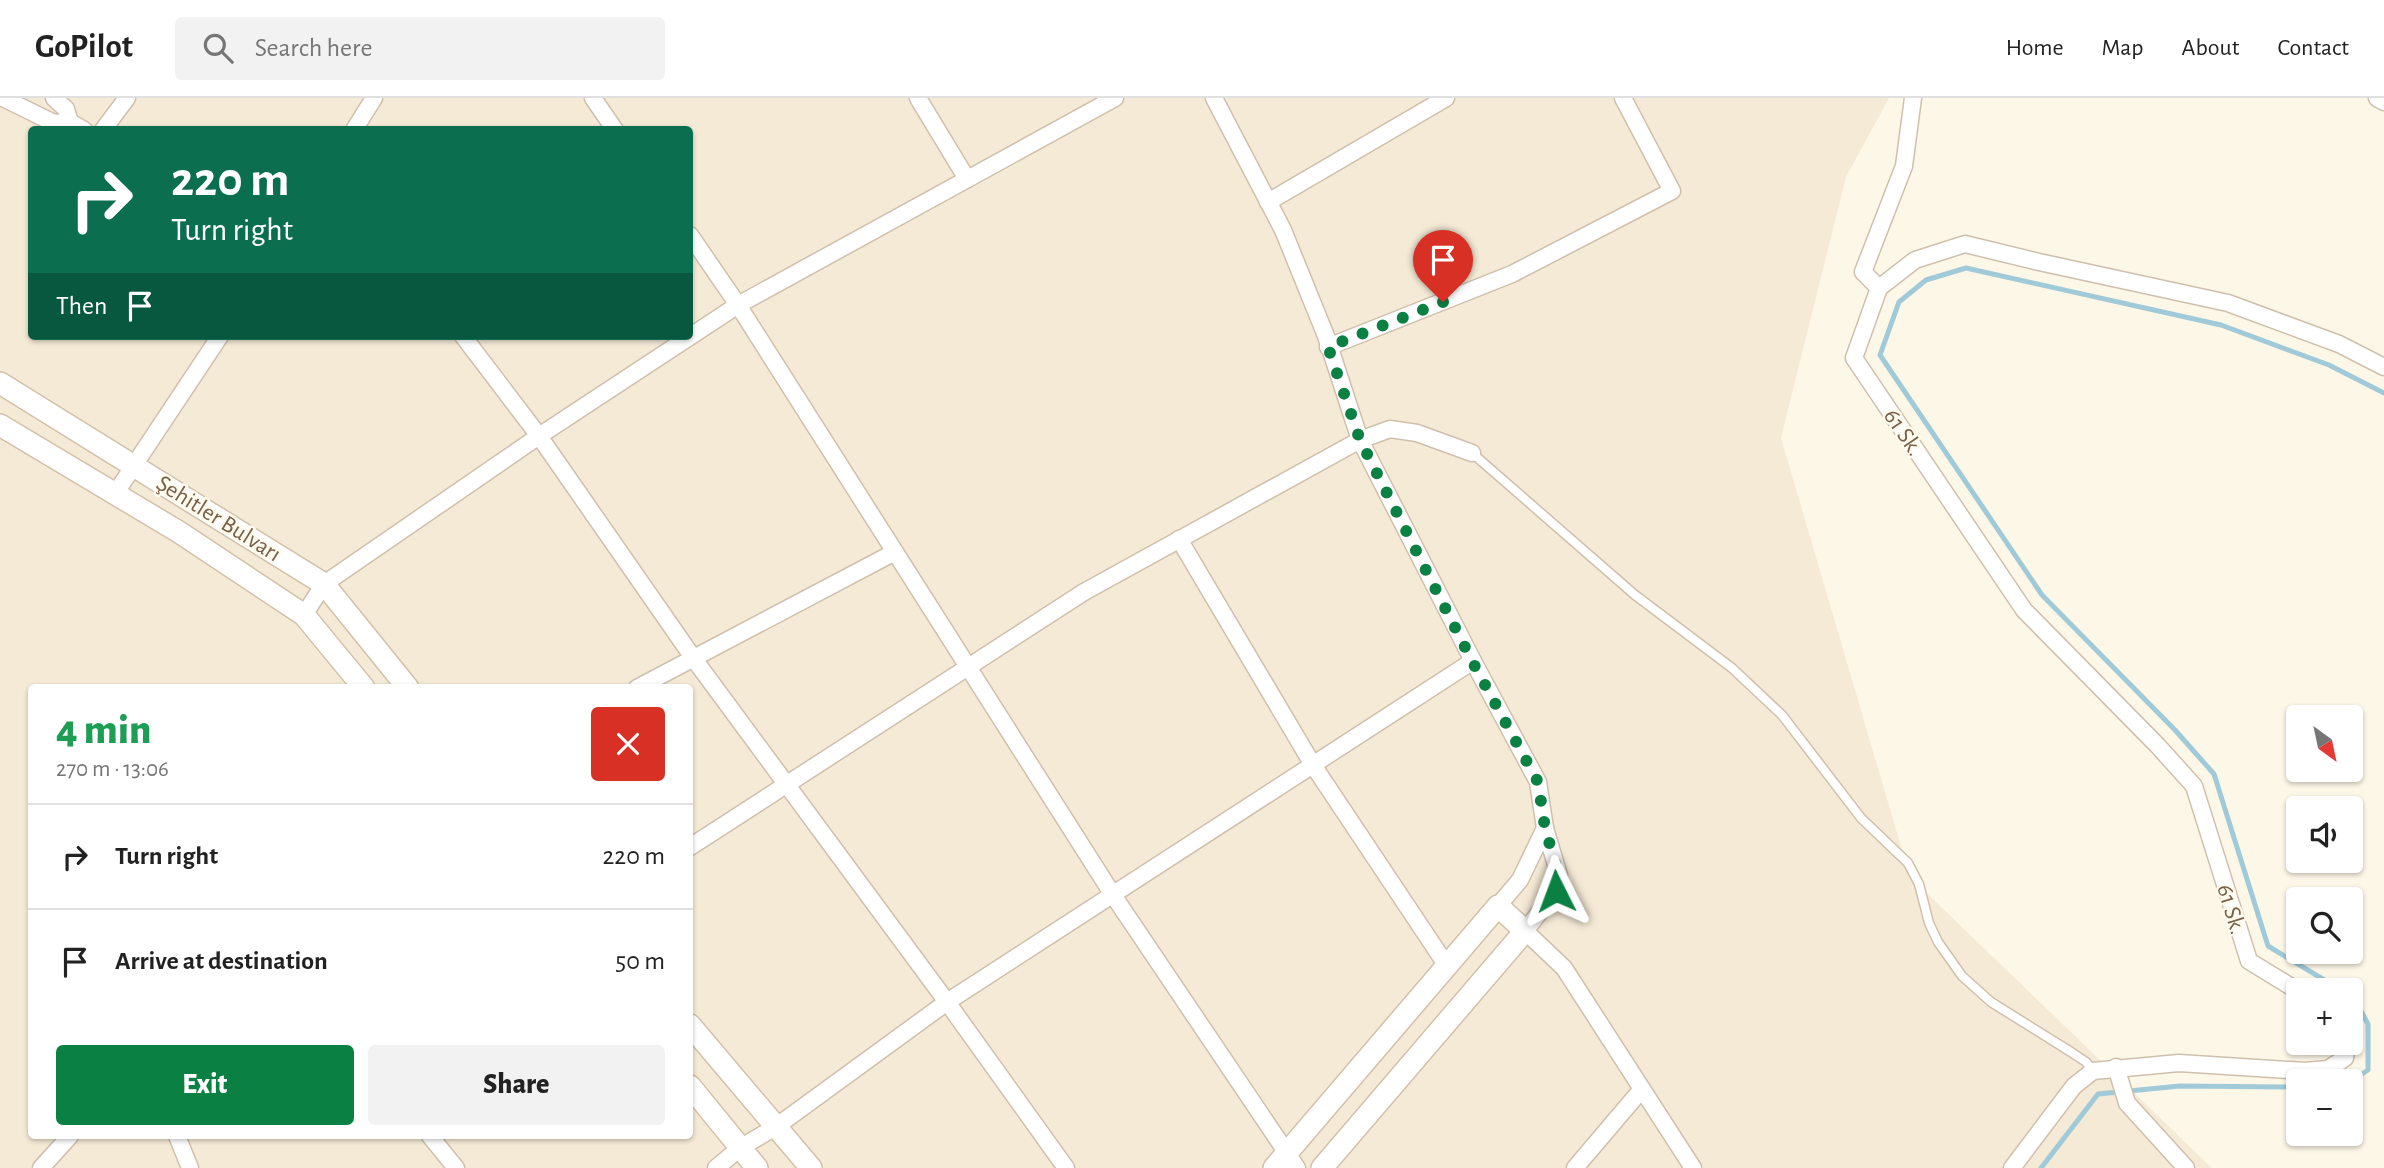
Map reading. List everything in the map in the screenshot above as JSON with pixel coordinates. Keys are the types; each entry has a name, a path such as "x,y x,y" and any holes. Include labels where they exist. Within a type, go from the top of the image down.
{"main road":[{"name":"Şehitler Bulvarı","path":"0,383 135,464 324,584 405,684"},
{"name":"Şehitler Bulvarı","path":"0,425 178,532 304,615 361,684"},
{"path":"1286,1163 1498,906 1525,931 1322,1168"},
{"path":"693,1028 811,1168"},
{"path":"693,1090 757,1168"}],"street":[{"path":"3,98 54,123 77,126"},
{"path":"54,98 66,109 77,126"},
{"path":"106,126 127,98"},
{"path":"356,126 374,98"},
{"path":"593,98 612,126"},
{"path":"918,98 967,179"},
{"path":"693,334 738,305 1115,98"},
{"path":"1214,98 1283,230 1360,440 1472,661 1538,782 1545,828 1559,876 1556,891 1525,931 1564,968 1693,1168"},
{"path":"1268,202 1446,98"},
{"path":"1328,347 1512,274 1672,191 1623,98"},
{"path":"1913,98 1904,166 1863,272 1879,288 1915,260 1965,244 2228,303 2339,344 2384,367"},
{"path":"2377,98 2384,102"},
{"path":"693,240 738,305 1286,1163"},
{"name":"61 Sk.","path":"1879,288 1854,358 2024,610 2194,786 2249,961 2286,984"},
{"path":"115,494 217,340"},
{"path":"466,340 538,436 694,659 1066,1168"},
{"path":"304,615 324,584 538,436 685,340"},
{"path":"693,845 1084,592 1360,440 1390,429 1417,433 1472,453"},
{"path":"1179,539 1313,765 1447,966"},
{"path":"645,684 895,552"},
{"path":"716,1168 740,1148 777,1126 947,1002 1472,661"},
{"path":"1498,906 1520,880 1545,828"},
{"path":"2012,1168 2074,1086 2093,1070 2179,1063 2305,1071 2328,1069 2345,1055"},
{"path":"2117,1070 2127,1103 2186,1168"},
{"path":"1575,1168 1642,1088"},
{"path":"41,1168 67,1139"},
{"path":"180,1139 190,1168"},
{"path":"432,1139 456,1168"}],"lane":[{"path":"1472,453 1635,595 1732,668 1782,715 1861,818 1908,863 1919,884 1933,933 1962,976 1991,1002 2086,1062 2093,1070"}],"shaded area":[{"path":"0,98 1889,98 1846,177 1781,438 1910,877 2212,1168 0,1168"}],"waterway":[{"path":"2321,978 2268,946 2214,774 2175,730 2042,595 1880,355 1899,302 1926,280 1966,268 2221,325 2329,365 2384,393"},
{"path":"2363,1015 2368,1024 2368,1070 2363,1073"},
{"path":"2041,1168 2098,1094 2180,1086 2286,1087"}],"route":[{"path":"1443,302 1328,347 1360,440 1472,661 1538,782 1545,828 1559,876 1556,891"}]}
